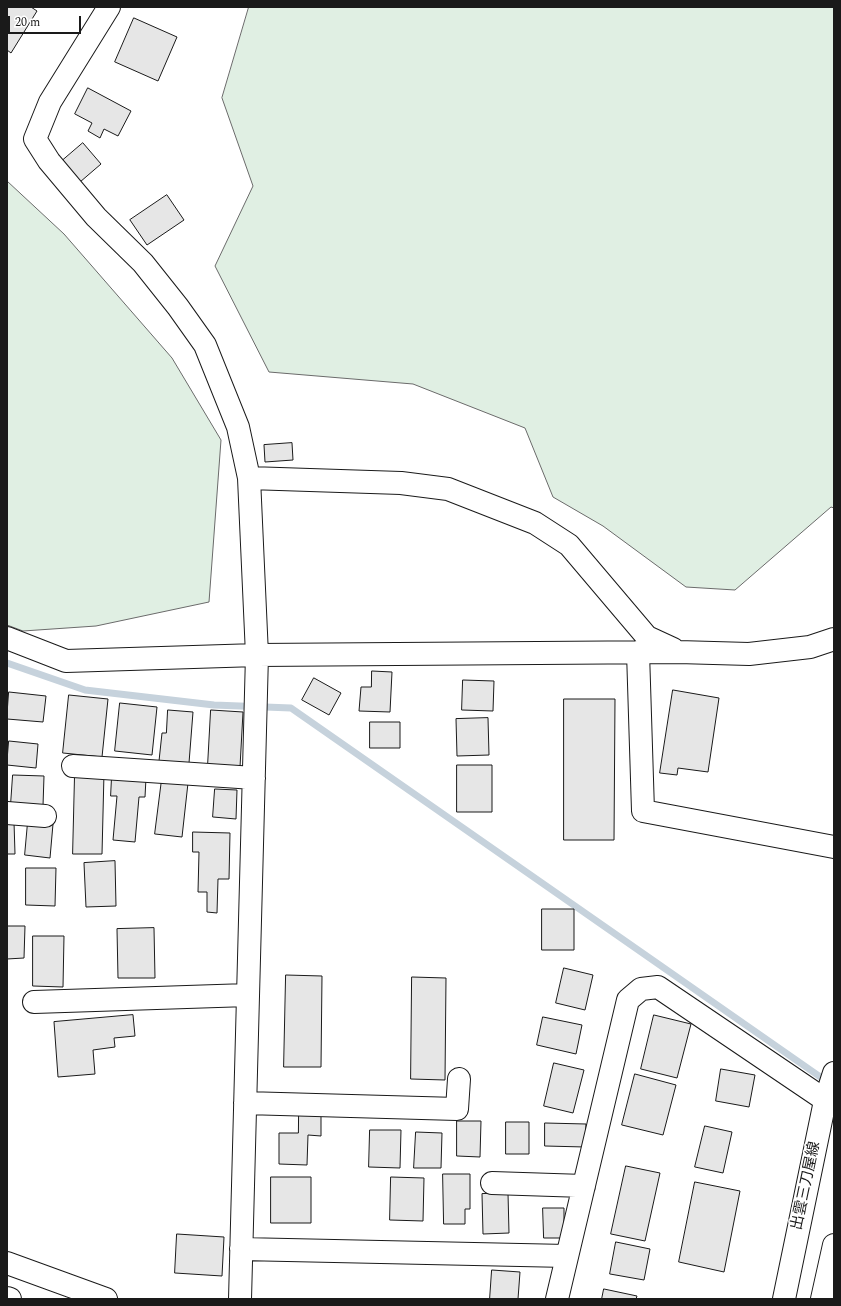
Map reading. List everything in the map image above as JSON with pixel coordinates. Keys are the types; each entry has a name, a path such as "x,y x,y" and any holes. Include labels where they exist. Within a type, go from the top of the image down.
{"street":[{"path":"109,7 50,102 35,139 49,161 96,217 143,263 178,307 205,345 238,427 249,478 257,655 240,1299"},
{"path":"249,478 401,483 448,489 535,523 569,545 647,637 678,652"},
{"path":"7,638 66,661 257,655 638,652 749,654 810,647 834,639"},
{"path":"638,652 643,811 834,847"},
{"path":"73,766 254,778"},
{"path":"7,814 45,816"},
{"path":"557,1299 628,1000 641,989 658,987 830,1104"},
{"path":"34,1002 248,995"},
{"name":"出雲三刀屋線","path":"784,1299 830,1104 834,1073"},
{"path":"245,1103 457,1109 459,1079"},
{"path":"492,1183 584,1186"},
{"path":"822,1299 834,1245"},
{"path":"241,1248 567,1256"},
{"path":"7,1263 106,1299"}],"green space":[{"path":"249,7 834,7 834,508 831,507 735,590 686,587 603,526 553,497 525,428 413,384 269,372 215,266 253,186 222,98"},
{"path":"7,181 64,234 172,358 221,440 209,602 96,626 23,631 7,625"}],"building":[{"path":"7,7 31,7 37,11 11,53 7,50"},
{"path":"134,18 177,37 158,81 115,62"},
{"path":"88,88 131,111 118,136 104,129 100,138 88,131 92,123 75,114"},
{"path":"83,143 101,164 80,182 62,161"},
{"path":"167,195 184,220 147,245 130,220"},
{"path":"292,443 293,460 265,462 264,445"},
{"path":"372,671 392,672 390,712 359,711 361,687 371,687"},
{"path":"314,678 341,693 329,715 302,700"},
{"path":"463,680 494,681 493,711 462,710"},
{"path":"673,690 719,698 708,772 678,768 677,775 660,773"},
{"path":"9,692 46,696 43,722 7,719"},
{"path":"69,695 108,699 102,757 63,753"},
{"path":"564,699 615,699 614,840 564,840"},
{"path":"120,703 157,707 152,755 115,751"},
{"path":"168,710 193,712 189,763 159,761 162,733 166,733"},
{"path":"211,710 243,712 240,767 208,765"},
{"path":"488,718 489,755 457,756 456,719"},
{"path":"370,722 400,722 400,748 370,748"},
{"path":"9,741 38,744 36,768 7,765"},
{"path":"457,765 492,765 492,812 457,812"},
{"path":"75,773 104,773 102,854 73,854"},
{"path":"13,775 44,776 43,806 11,804"},
{"path":"112,776 146,778 145,797 139,797 135,842 113,840 117,796 111,796"},
{"path":"162,779 188,783 182,837 155,834"},
{"path":"215,789 237,790 236,819 213,817"},
{"path":"7,822 14,822 15,854 7,854"},
{"path":"28,822 53,824 50,858 25,855"},
{"path":"193,832 230,833 229,879 218,879 217,913 207,912 207,892 198,892 199,852 193,852"},
{"path":"115,861 116,906 86,907 84,863"},
{"path":"26,868 56,868 55,906 26,905"},
{"path":"542,909 574,909 574,950 542,950"},
{"path":"7,926 25,926 24,958 7,959"},
{"path":"154,928 155,978 118,978 117,929"},
{"path":"33,936 64,936 63,987 33,986"},
{"path":"564,968 593,975 585,1010 556,1003"},
{"path":"286,975 322,976 321,1067 284,1067"},
{"path":"412,977 446,978 445,1080 411,1079"},
{"path":"133,1015 135,1036 114,1038 115,1047 93,1050 95,1074 58,1077 54,1022"},
{"path":"654,1015 691,1024 677,1078 641,1069"},
{"path":"543,1017 582,1025 576,1054 537,1045"},
{"path":"554,1063 584,1070 573,1113 544,1106"},
{"path":"721,1069 755,1075 749,1107 716,1101"},
{"path":"635,1074 676,1085 663,1135 622,1125"},
{"path":"299,1113 321,1114 321,1136 308,1135 307,1165 279,1164 279,1133 298,1133"},
{"path":"457,1121 481,1121 480,1157 457,1156"},
{"path":"506,1122 529,1122 529,1154 506,1154"},
{"path":"545,1123 586,1124 585,1147 545,1146"},
{"path":"705,1126 732,1132 723,1173 695,1167"},
{"path":"370,1130 401,1130 400,1168 369,1167"},
{"path":"416,1132 442,1133 441,1168 414,1168"},
{"path":"626,1166 660,1173 645,1241 611,1234"},
{"path":"443,1174 470,1174 470,1209 465,1209 465,1224 444,1224"},
{"path":"271,1177 311,1177 311,1223 271,1223"},
{"path":"391,1177 424,1178 423,1221 390,1220"},
{"path":"695,1182 740,1191 724,1272 679,1262"},
{"path":"508,1193 509,1233 483,1234 482,1194"},
{"path":"543,1208 564,1208 564,1238 544,1238"},
{"path":"177,1234 224,1237 222,1276 175,1273"},
{"path":"616,1242 650,1249 644,1280 610,1274"},
{"path":"492,1270 520,1272 518,1299 490,1299"},
{"path":"604,1289 637,1296 636,1299 602,1299"}],"waterway":[{"path":"7,663 85,690 214,705 291,708 829,1083"}]}
